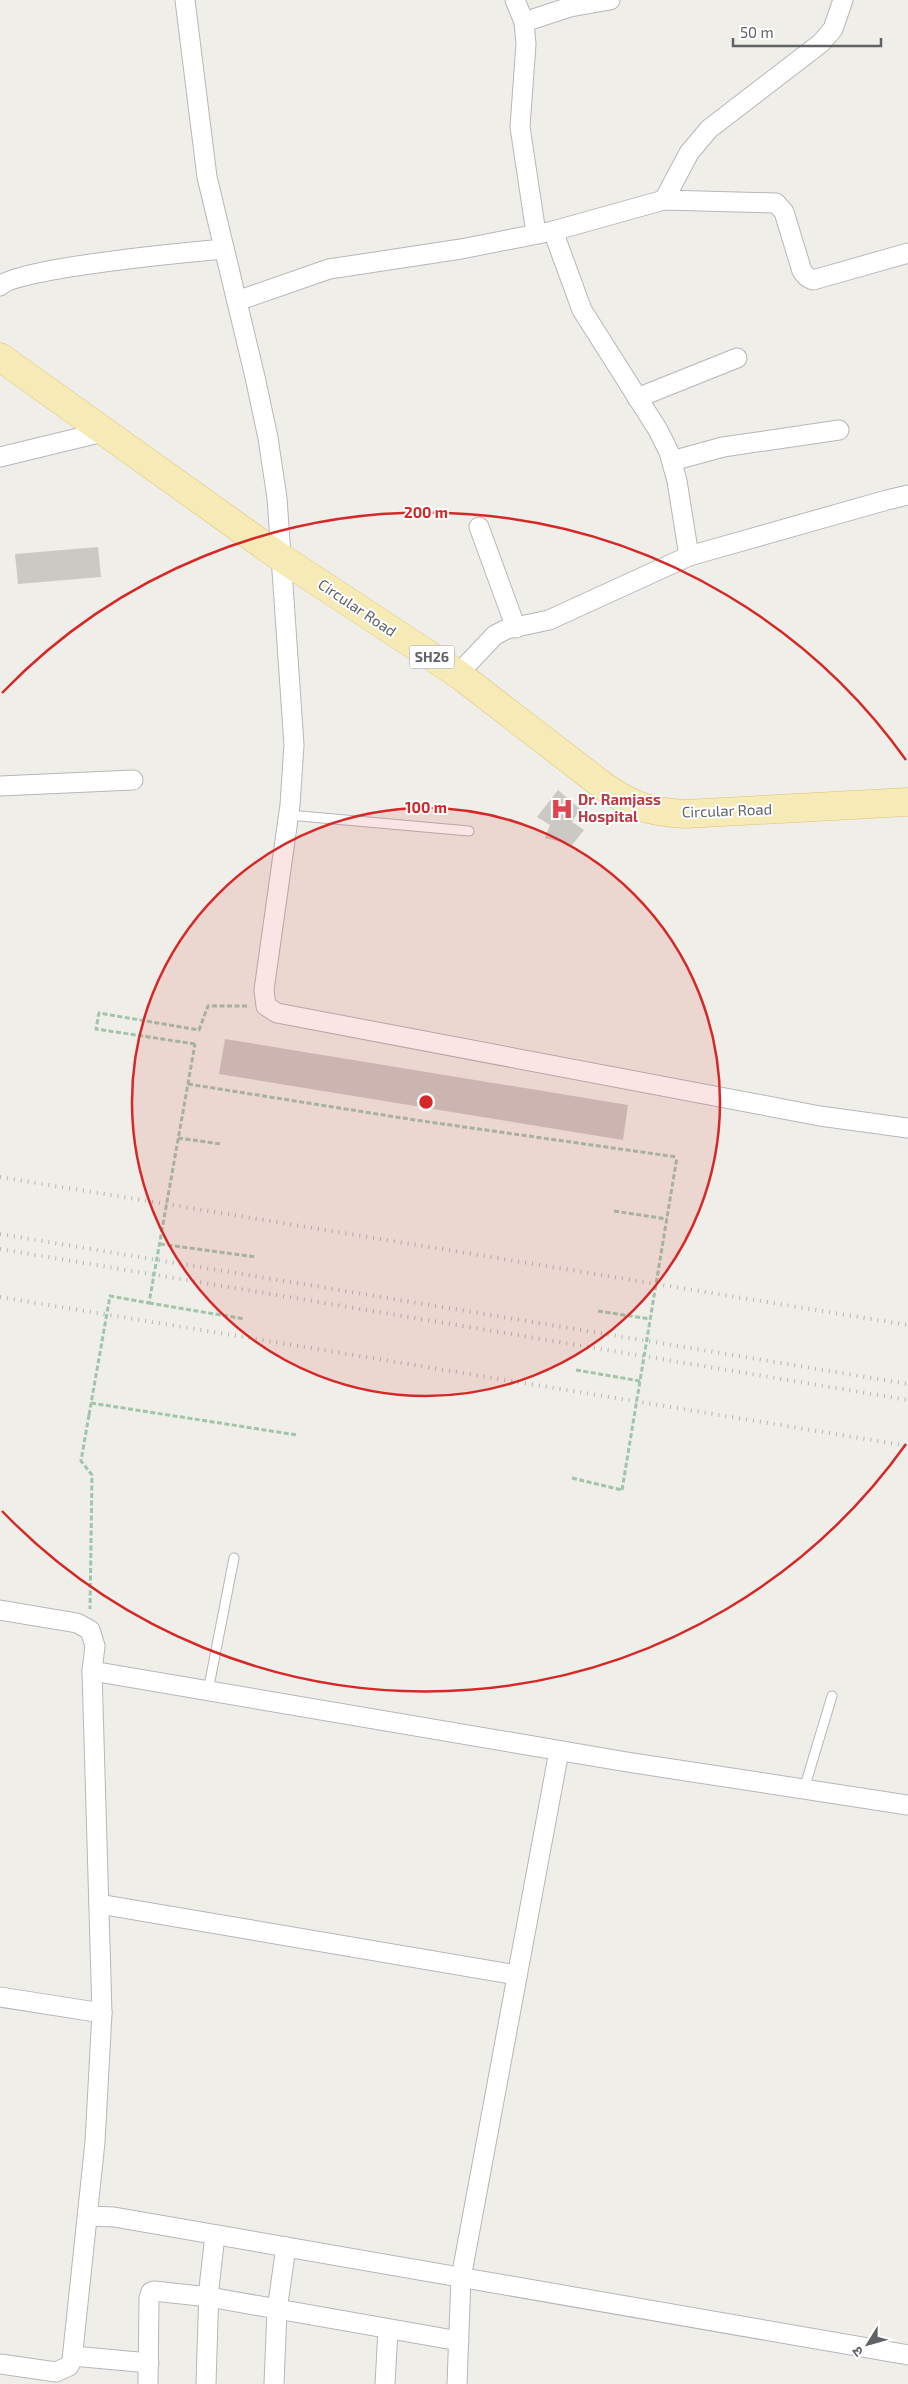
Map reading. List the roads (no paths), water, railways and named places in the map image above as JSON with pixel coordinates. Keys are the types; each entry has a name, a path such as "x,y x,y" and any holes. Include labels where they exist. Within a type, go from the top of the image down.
{"main road":[{"name":"Circular Road","path":"0,357 280,557 458,674 606,788 630,803 657,812 685,814 908,802"}],"street":[{"path":"185,0 207,177 268,438 277,498 294,744 289,815 264,990 266,1006 277,1013 297,1017 820,1116 908,1128"},
{"path":"515,0 524,22 526,44 520,127 544,232 582,310 658,430 672,461 677,481 688,556"},
{"path":"524,22 570,8 610,0"},
{"path":"664,200 697,142 709,129 822,44 833,29 844,0"},
{"path":"237,301 329,269 461,249 544,232 664,200 776,203 784,212 802,271 813,280 908,253"},
{"path":"0,286 4,282 28,275 111,261 224,249"},
{"path":"637,398 737,358"},
{"path":"672,461 723,447 839,430"},
{"path":"0,457 103,432"},
{"path":"458,674 495,635 549,620 688,556 908,495"},
{"path":"479,527 516,628"},
{"path":"0,786 132,780"},
{"path":"0,1610 77,1623 90,1630 95,1646 92,1671 102,2013 95,2142 73,2356 69,2366 56,2372 8,2372"},
{"path":"92,1671 559,1751 908,1805"},
{"path":"457,2384 461,2278 559,1751"},
{"path":"99,1904 517,1975"},
{"path":"0,1997 102,2013"},
{"path":"88,2216 114,2217 908,2355"},
{"path":"206,2384 209,2297 215,2235"},
{"path":"274,2384 277,2310 286,2247"},
{"path":"148,2384 149,2298 151,2292 159,2290 459,2341"},
{"path":"386,2384 388,2330"},
{"path":"73,2356 149,2363"}],"lane":[{"path":"289,815 469,831"},
{"path":"208,1691 234,1558"},
{"path":"804,1789 832,1696"}],"railway":[{"path":"0,1177 908,1325"},
{"path":"0,1234 908,1384"},
{"path":"0,1249 908,1400"},
{"path":"0,1297 908,1446"}],"place":[{"name":"Dr. Ramjass Hospital","path":"562,809"}]}
